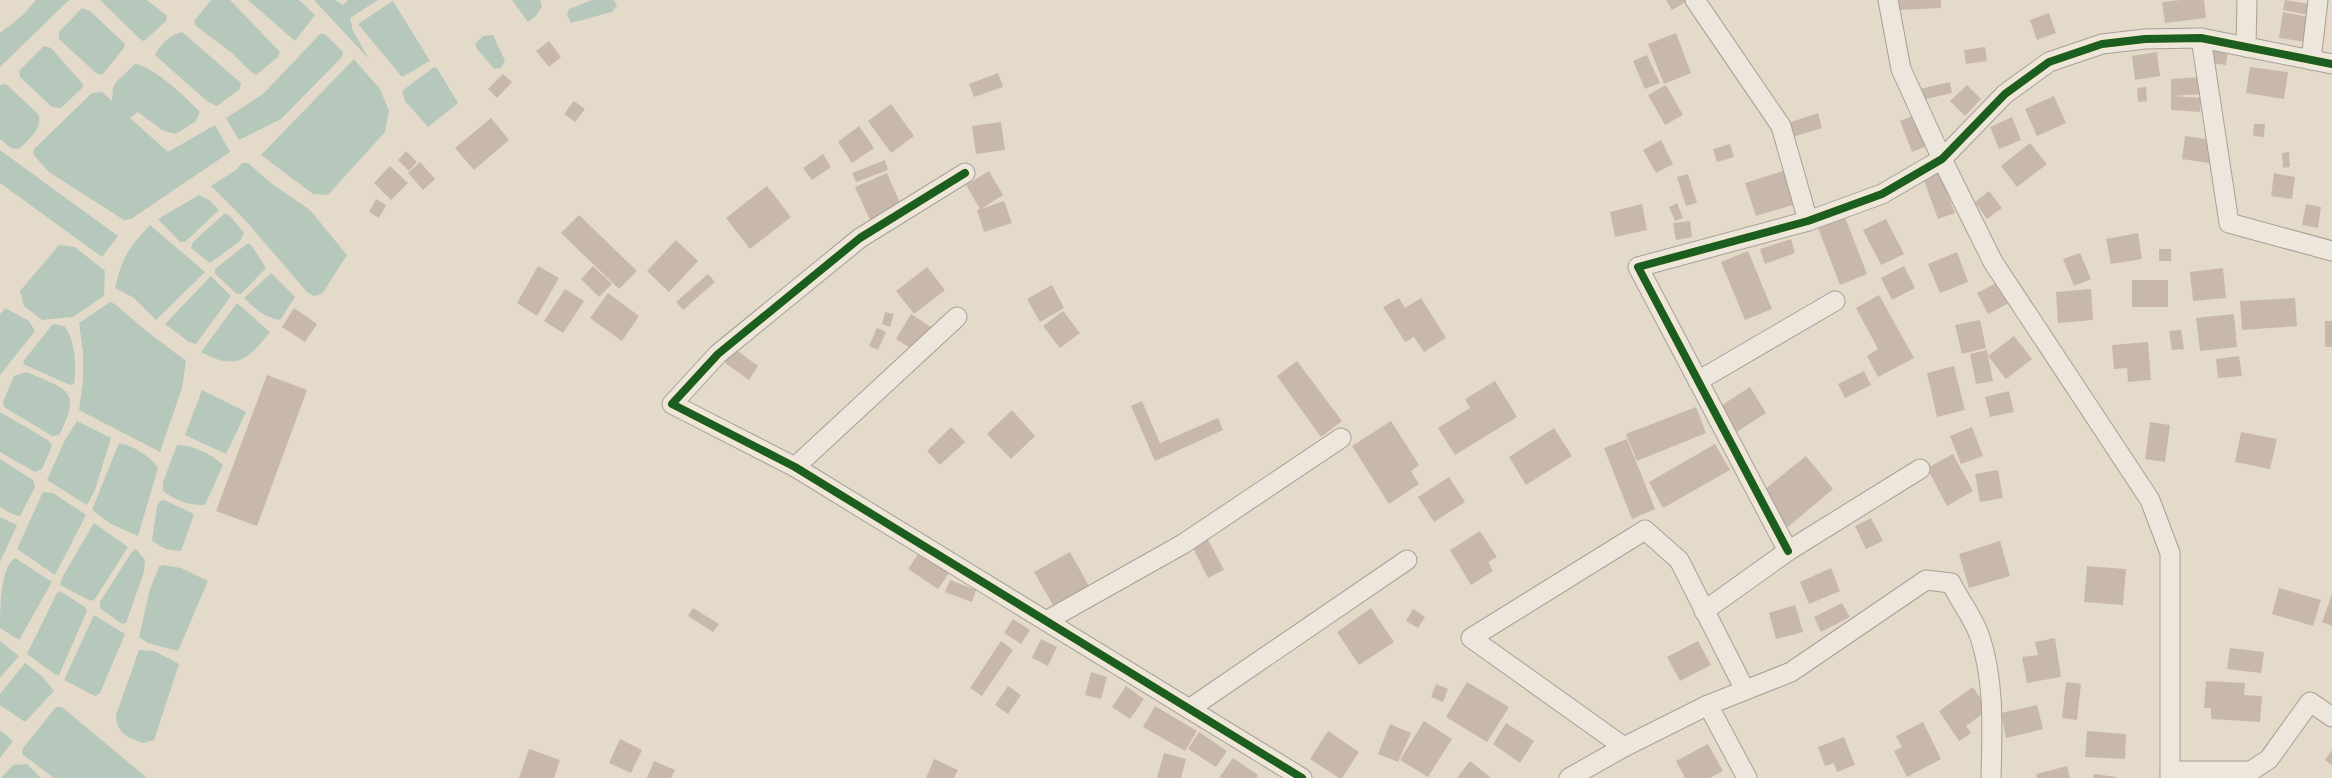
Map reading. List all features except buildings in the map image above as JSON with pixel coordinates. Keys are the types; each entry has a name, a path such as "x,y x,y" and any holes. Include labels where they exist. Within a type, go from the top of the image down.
{"street":[{"path":"1695,0 1781,126 1808,221"},
{"path":"1888,0 1901,69 1993,262 2150,500 2170,553 2170,775 2251,771 2269,759 2310,702 2332,718"},
{"path":"2246,47 2247,0"},
{"path":"2311,60 2318,0"},
{"path":"2201,38 2229,223 2332,251"},
{"path":"1788,551 1638,267 1808,221 1882,194 1942,158 2005,94 2049,62 2102,44 2145,39 2201,38 2332,64"},
{"path":"964,173 860,238 718,354 672,404 795,468 1302,778"},
{"path":"1698,381 1835,301"},
{"path":"795,468 957,317"},
{"path":"1046,621 1183,544 1341,438"},
{"path":"1704,611 1788,551 1920,469"},
{"path":"1624,747 1470,638 1645,530 1679,560 1745,690"},
{"path":"1189,709 1407,560"},
{"path":"1569,778 1624,747 1708,706 1791,672 1926,580 1951,583 1980,636 1988,670 1992,700 1991,778"},
{"path":"1708,706 1747,778"}],"shaded area":[{"path":"36,0 69,0 0,67 0,33 23,15"},
{"path":"100,0 147,0 167,16 166,21 144,41"},
{"path":"211,0 230,0 280,52 278,57 256,75 232,53 196,26 194,21"},
{"path":"248,0 299,0 315,15 295,41"},
{"path":"314,0 335,0 343,5 348,0 378,0 350,18 353,31 369,59"},
{"path":"512,0 540,0 542,6 536,16 528,22"},
{"path":"592,0 614,0 617,6 612,12 571,23 567,15 569,9"},
{"path":"393,1 430,61 402,77 358,24"},
{"path":"82,8 90,11 125,44 124,48 102,75 96,73 59,39 59,32"},
{"path":"182,32 241,83 240,89 217,106 208,102 155,55 160,47 173,35"},
{"path":"320,34 325,34 343,52 342,57 281,119 239,140 226,118 263,94"},
{"path":"493,35 505,61 501,68 494,69 475,44 483,36"},
{"path":"44,46 51,48 83,84 83,87 61,108 52,107 20,77 19,71"},
{"path":"354,59 380,89 389,111 385,132 328,195 313,194 261,155"},
{"path":"135,64 143,66 160,77 200,112 196,121 176,134 162,130 138,112 130,118 168,152 215,125 230,152 131,219 124,220 49,172 33,154 34,149 92,93 102,92 112,101 113,88 116,82"},
{"path":"434,67 437,68 458,103 428,127 405,101 402,91"},
{"path":"6,84 38,114 39,119 37,129 31,138 19,149 11,148 0,139 0,85"},
{"path":"0,150 118,236 102,257 0,183"},
{"path":"242,163 248,163 272,184 310,210 347,255 322,294 314,296 307,292 245,220 211,186 236,170"},
{"path":"199,195 209,200 219,210 185,242 180,242 158,219"},
{"path":"224,214 229,215 244,233 240,241 210,263 191,248 193,242"},
{"path":"150,225 205,272 156,320 134,298 115,288 127,254"},
{"path":"248,243 266,268 241,294 237,294 215,274 215,269"},
{"path":"59,245 75,247 105,271 104,296 73,317 42,320 24,306 20,291"},
{"path":"271,273 295,297 280,320 265,315 244,298"},
{"path":"211,276 231,296 196,344 189,342 165,324"},
{"path":"110,302 186,361 182,388 160,452 79,410 83,380 83,352 79,323"},
{"path":"237,303 270,332 255,350 240,360 223,361 201,352"},
{"path":"5,308 29,321 35,331 0,375 0,314"},
{"path":"53,324 64,326 71,338 75,362 74,384 70,385 23,364 24,360"},
{"path":"27,372 52,383 67,393 70,400 70,409 59,435 52,436 4,407 3,402 14,376"},
{"path":"202,390 246,412 226,454 185,435"},
{"path":"0,412 48,440 52,446 42,469 35,472 0,452"},
{"path":"77,421 111,438 95,490 87,505 47,480 65,440"},
{"path":"119,443 141,452 151,459 158,468 138,536 111,524 92,510"},
{"path":"177,445 202,451 223,465 205,505 182,502 163,491 163,482"},
{"path":"0,459 33,480 35,487 20,516 0,507"},
{"path":"43,492 53,493 86,515 55,575 17,549"},
{"path":"164,500 194,514 181,551 166,549 152,541 157,506 160,501"},
{"path":"0,517 17,525 0,562"},
{"path":"94,523 128,547 95,599 91,601 60,585 63,576"},
{"path":"136,549 145,560 144,572 126,623 122,624 100,608 100,602 131,553"},
{"path":"15,558 52,582 19,640 0,628 2,590 6,570"},
{"path":"162,565 181,568 208,581 178,651 148,643 139,637 150,589 159,567"},
{"path":"60,591 85,607 87,611 59,675 56,675 27,654 57,593"},
{"path":"94,615 125,634 100,693 95,696 64,680"},
{"path":"0,641 19,656 0,678"},
{"path":"139,650 154,651 179,664 154,740 143,743 124,734 118,726 116,715"},
{"path":"25,663 42,676 54,691 25,722 0,705 0,694"},
{"path":"56,707 62,707 147,778 54,778 22,754 23,748"},
{"path":"0,730 13,741 0,758"},
{"path":"27,764 41,778 1,778 13,765"}],"cycle path":[{"path":"1788,551 1638,267 1808,221 1882,194 1942,159 2005,94 2049,62 2102,44 2145,39 2201,38 2332,64"},
{"path":"965,173 860,238 718,354 672,404 795,467 1302,778"}]}
